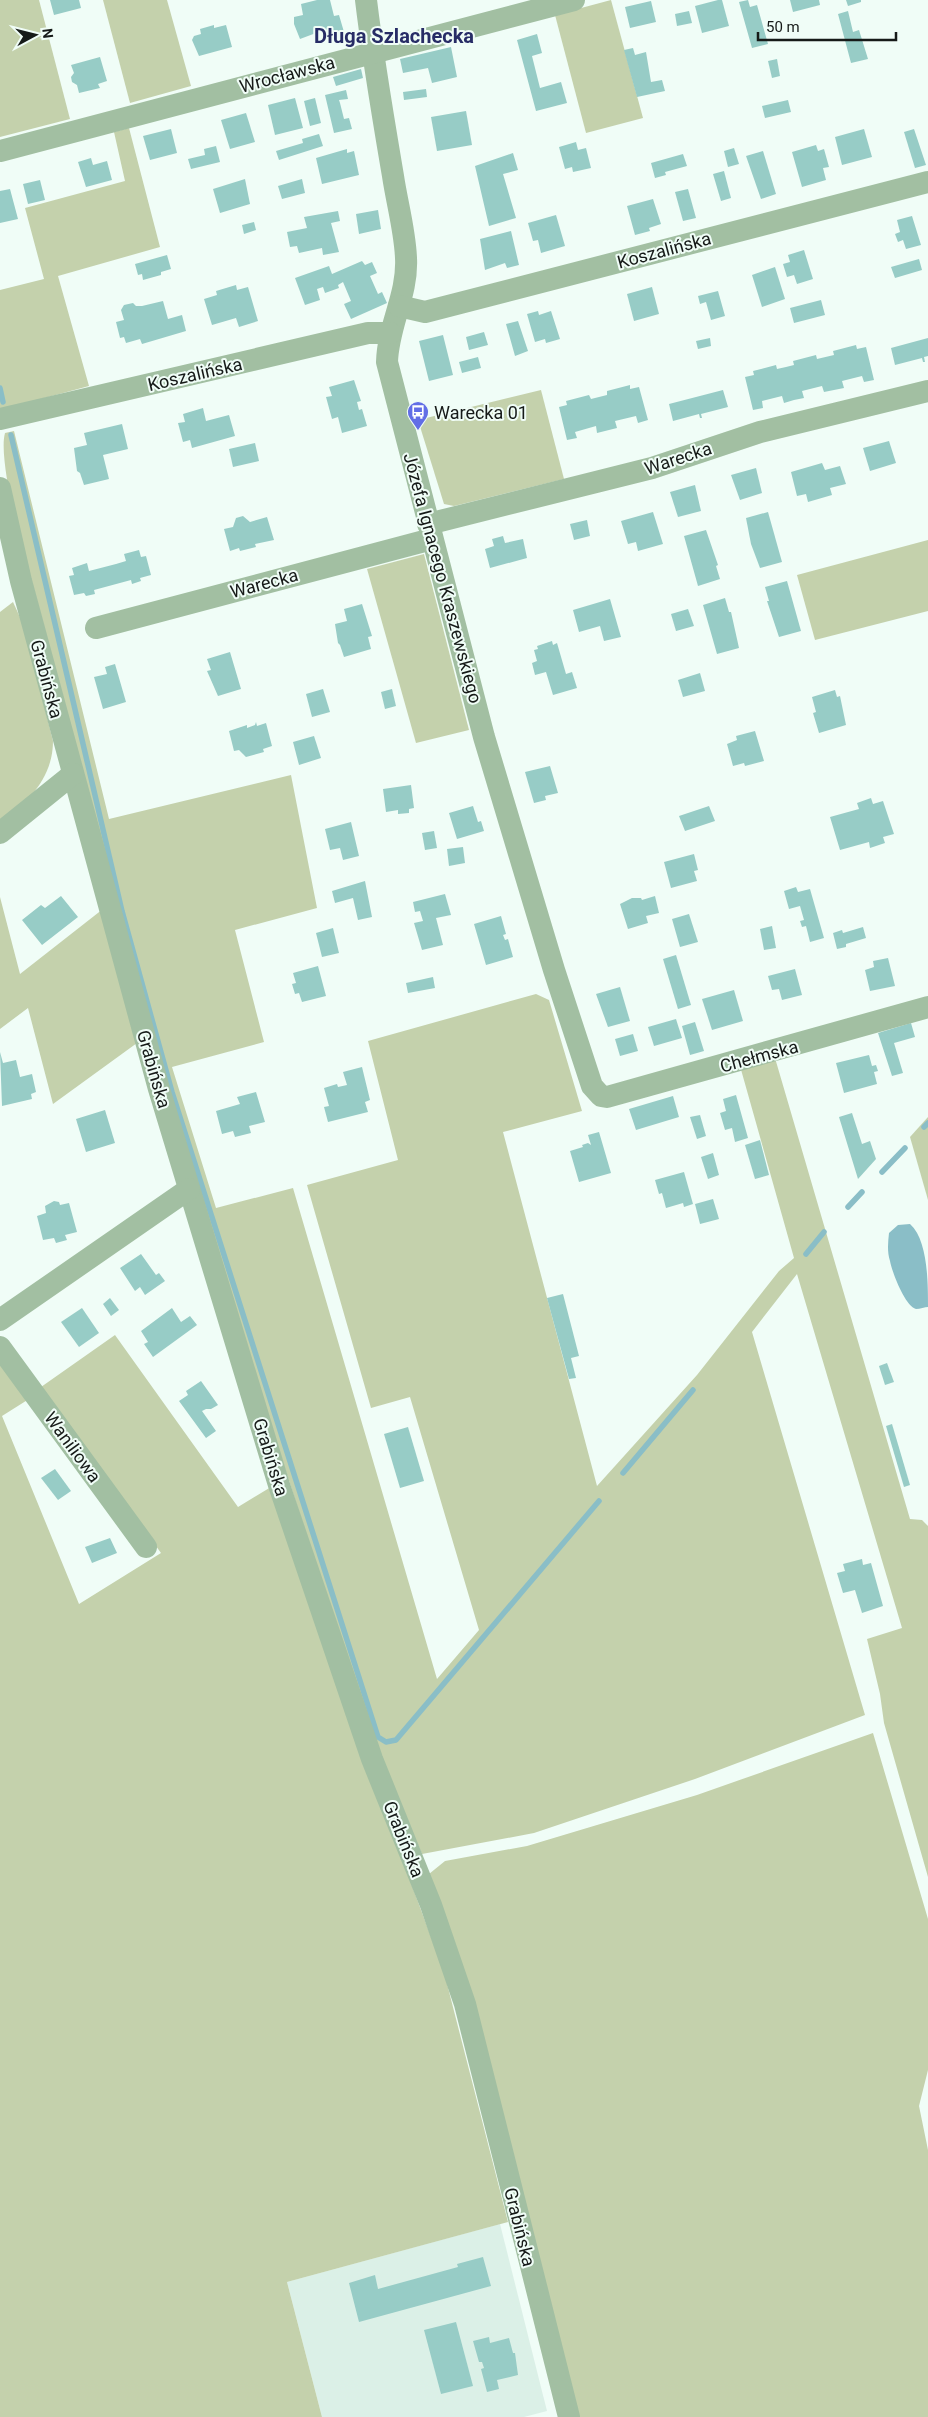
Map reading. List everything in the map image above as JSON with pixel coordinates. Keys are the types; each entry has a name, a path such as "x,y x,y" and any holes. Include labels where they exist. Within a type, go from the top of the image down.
{"street":[{"name":"Józefa Ignacego Kraszewskiego","path":"366,0 372,52 406,257 400,306 390,333 387,362 484,737 592,1086"},
{"name":"Wrocławska","path":"0,150 574,0"},
{"name":"Koszalińska","path":"400,306 425,312 928,182"},
{"name":"Koszalińska","path":"0,419 368,333 390,333"},
{"name":"Warecka","path":"96,628 652,468 760,432 928,391"},
{"name":"Grabińska","path":"0,488 21,581 73,774 159,1089 189,1189 280,1485 372,1759 431,1905 465,2004 568,2417"},
{"path":"0,833 73,774"},
{"name":"Chełmska","path":"592,1086 601,1096 607,1097 928,1007"},
{"path":"0,1320 189,1189"},
{"name":"Waniliowa","path":"0,1347 146,1547"}],"shaded area":[{"path":"500,2224 547,2411 524,2417 322,2417 287,2282"}],"green space":[{"path":"0,0 39,0 70,119 0,137"},
{"path":"103,0 167,0 191,86 130,103"},
{"path":"611,0 643,118 586,133 555,15"},
{"path":"129,128 160,247 58,276 89,386 0,410 0,290 44,279 25,208 125,181 114,132"},
{"path":"541,390 564,479 454,506 444,504 418,420"},
{"path":"14,431 109,819 291,775 317,908 235,930 264,1042 172,1067 216,1208 293,1188 437,1679 479,1630 410,1397 371,1408 307,1185 398,1160 368,1041 536,994 549,1000 582,1111 503,1132 597,1486 697,1375 779,1271 794,1258 740,1066 775,1058 910,1519 922,1520 928,1526 928,1877 884,1723 880,1694 867,1639 902,1628 797,1274 752,1332 865,1715 695,1779 534,1833 422,1854 377,1750 207,1230 15,519 6,474 4,451 5,433"},
{"path":"928,540 928,611 815,640 797,575"},
{"path":"424,554 469,730 416,743 367,569"},
{"path":"13,602 24,626 53,741 52,754 44,778 29,798 0,824 0,612"},
{"path":"0,897 20,974 103,909 137,1043 53,1104 28,1008 0,1029"},
{"path":"928,1117 928,1200 910,1137"},
{"path":"115,1335 238,1507 271,1487 355,1732 444,1972 508,2222 287,2282 322,2417 0,2417 0,1359 29,1399 2,1416 79,1604 161,1553 41,1387"},
{"path":"873,1733 928,1919 928,2070 919,2106 928,2150 928,2417 577,2417 429,1874 445,1861 527,1846 697,1795"}],"water":[{"path":"910,1224 920,1240 926,1262 928,1307 918,1309 912,1307 900,1288 891,1266 888,1251 889,1233 898,1225"}],"building":[{"path":"50,0 79,0 81,8 54,15"},
{"path":"317,0 330,0 334,16 339,15 344,32 326,37 324,30 300,39 294,24 294,17 303,15 301,4"},
{"path":"722,0 729,26 702,33 695,6"},
{"path":"748,0 750,7 757,5 768,44 752,48 739,2"},
{"path":"790,0 819,0 820,5 793,12"},
{"path":"846,0 861,0 861,2 848,6"},
{"path":"651,1 656,22 630,28 625,7"},
{"path":"689,11 692,23 677,26 675,14"},
{"path":"848,11 853,32 859,30 868,59 851,63 838,14"},
{"path":"214,25 214,28 226,25 232,47 199,56 192,40 194,36 201,34 200,29"},
{"path":"537,34 542,53 532,56 540,88 561,82 567,103 536,111 517,40"},
{"path":"451,47 457,77 432,83 428,68 403,73 400,59"},
{"path":"633,48 635,55 646,52 651,82 662,80 665,91 637,97 624,50"},
{"path":"100,57 107,81 98,84 100,88 79,93 77,85 72,82 71,77 74,73 71,65"},
{"path":"777,59 780,76 772,78 768,61"},
{"path":"361,69 363,78 336,86 333,77"},
{"path":"426,89 427,97 404,100 403,92"},
{"path":"346,90 348,99 339,100 344,119 349,118 352,129 334,133 325,95"},
{"path":"295,98 303,128 275,135 268,105"},
{"path":"315,98 321,123 310,126 304,101"},
{"path":"788,100 791,112 765,118 762,106"},
{"path":"466,111 472,145 437,151 431,117"},
{"path":"246,113 255,142 230,149 221,120"},
{"path":"171,129 177,153 150,160 143,136"},
{"path":"864,129 872,157 842,165 835,137"},
{"path":"914,129 926,165 915,168 904,132"},
{"path":"319,134 323,146 279,160 276,151 303,143 302,139"},
{"path":"576,142 578,150 586,148 591,168 573,172 572,167 565,169 559,147"},
{"path":"816,145 818,151 824,149 829,167 823,168 826,180 802,187 792,152"},
{"path":"216,146 220,162 191,169 188,159 205,155 204,149"},
{"path":"734,148 739,164 728,167 724,151"},
{"path":"347,149 347,153 354,151 359,175 322,184 316,158"},
{"path":"763,151 776,194 761,199 746,156"},
{"path":"513,153 518,170 503,174 516,218 489,226 475,166"},
{"path":"683,154 687,166 665,172 666,175 655,178 651,163"},
{"path":"91,158 93,165 107,161 112,180 86,187 78,162"},
{"path":"724,171 731,198 721,201 713,174"},
{"path":"245,179 250,204 220,213 213,189"},
{"path":"302,179 305,193 282,199 278,186"},
{"path":"40,180 45,200 28,204 23,184"},
{"path":"10,189 18,219 0,223 0,191"},
{"path":"688,189 696,218 683,221 675,192"},
{"path":"653,199 661,224 649,228 650,231 635,235 627,206"},
{"path":"378,210 381,229 359,234 356,214"},
{"path":"338,211 340,221 331,223 339,252 323,255 322,248 299,253 297,246 290,247 287,232 307,228 304,217"},
{"path":"556,215 565,246 541,253 538,240 533,241 528,223"},
{"path":"912,216 921,245 906,249 903,240 898,242 895,234 900,232 897,220"},
{"path":"254,222 256,230 244,234 242,225"},
{"path":"511,231 519,265 507,268 505,263 485,270 480,239"},
{"path":"804,250 813,279 797,284 794,275 787,277 783,264 790,262 788,255"},
{"path":"167,255 171,269 161,272 161,275 143,280 142,274 138,275 135,264"},
{"path":"919,259 922,270 895,278 891,267"},
{"path":"362,261 365,265 372,262 377,273 370,276 378,294 382,292 387,303 351,319 344,304 351,301 343,282 338,285 339,288 325,293 323,287 317,289 320,300 305,305 295,278 329,266 332,274"},
{"path":"775,267 785,299 762,307 752,275"},
{"path":"236,285 237,290 248,287 258,321 239,327 236,318 212,325 204,299 217,295 216,291"},
{"path":"652,287 659,314 634,321 627,294"},
{"path":"718,291 725,316 711,320 706,302 700,304 698,296"},
{"path":"821,300 825,315 794,323 790,308"},
{"path":"163,301 168,319 182,315 186,331 142,344 140,339 126,343 124,337 120,338 116,322 124,320 121,310 124,305 133,303 136,306 142,306"},
{"path":"538,311 539,315 551,311 560,339 546,343 545,339 535,342 527,314"},
{"path":"518,321 528,351 515,356 506,324"},
{"path":"484,332 488,345 469,350 466,337"},
{"path":"443,335 453,375 429,381 419,341"},
{"path":"710,338 711,346 698,349 696,341"},
{"path":"928,338 928,356 924,357 925,362 923,362 922,358 895,365 891,348"},
{"path":"856,345 857,349 866,347 874,380 864,382 862,376 842,381 844,388 824,392 822,386 802,391 804,398 784,403 782,396 762,401 763,408 753,410 745,377 754,375 753,371 776,365 777,369 794,365 793,361 816,355 817,359 834,355 833,351"},
{"path":"478,357 481,368 462,373 459,362"},
{"path":"354,380 361,401 357,402 359,410 362,409 367,426 342,433 338,417 332,419 326,397 332,396 329,387"},
{"path":"630,385 630,389 639,387 648,420 638,423 636,416 615,421 617,428 597,433 596,426 575,432 577,438 567,440 559,407 567,405 566,401 589,395 591,399 607,395 607,391"},
{"path":"723,390 728,407 701,414 702,418 700,418 699,414 673,421 669,404"},
{"path":"203,408 206,421 229,415 235,436 192,448 190,440 183,442 178,423 185,422 183,414"},
{"path":"122,424 128,449 103,455 109,479 84,485 80,473 77,471 74,448 87,445 84,433"},
{"path":"889,441 896,463 870,471 863,448"},
{"path":"255,443 259,461 233,467 229,449"},
{"path":"822,463 825,470 840,466 846,484 830,488 832,495 808,502 806,494 797,496 791,472"},
{"path":"756,468 762,493 740,500 731,475"},
{"path":"695,485 701,511 678,517 670,492"},
{"path":"653,512 663,544 638,551 636,542 628,544 621,521"},
{"path":"768,512 782,562 760,568 751,544 746,518"},
{"path":"243,516 250,522 267,517 274,540 255,544 256,547 240,551 239,548 230,551 224,529 233,527 236,518"},
{"path":"587,520 590,536 574,540 570,524"},
{"path":"706,530 718,565 716,566 720,579 698,586 684,536"},
{"path":"503,536 505,543 523,539 527,558 490,568 485,549 494,546 492,539"},
{"path":"139,550 141,557 146,556 151,575 140,578 141,581 132,584 131,580 94,590 95,594 86,596 84,593 74,595 69,576 74,575 72,568 87,563 89,571 116,564 126,561 124,554"},
{"path":"787,581 801,631 779,637 767,601 769,601 765,587"},
{"path":"725,598 729,612 731,612 739,648 717,654 703,605"},
{"path":"610,599 621,637 604,641 600,626 579,632 573,610"},
{"path":"362,604 372,636 368,637 371,649 344,657 338,643 335,624 347,621 344,609"},
{"path":"688,609 694,626 676,631 671,614"},
{"path":"552,641 553,645 557,643 566,674 572,672 577,688 553,695 546,672 535,675 532,663 537,661 534,650 538,649 537,646"},
{"path":"230,652 241,689 218,696 207,671 211,670 207,659"},
{"path":"115,664 126,702 103,709 94,677 107,674 105,667"},
{"path":"700,673 705,691 683,697 678,680"},
{"path":"323,689 330,712 312,717 306,694"},
{"path":"392,689 396,706 385,709 381,692"},
{"path":"835,690 837,697 840,696 846,725 819,733 813,713 816,712 812,697"},
{"path":"256,722 257,726 266,723 272,746 263,749 264,752 246,757 239,750 234,751 229,731 247,725 247,728 255,725"},
{"path":"755,731 764,761 745,766 744,763 733,766 727,744 737,740 736,736"},
{"path":"314,736 321,758 299,765 293,742"},
{"path":"550,766 558,793 545,796 546,800 534,803 525,772"},
{"path":"411,785 414,808 409,809 409,813 398,814 398,810 386,812 383,789"},
{"path":"871,798 873,804 883,801 894,834 883,837 885,843 870,848 869,842 840,850 830,817 859,809 857,803"},
{"path":"473,806 478,822 481,821 484,831 457,839 449,813"},
{"path":"709,806 715,821 685,831 679,816"},
{"path":"351,822 359,856 343,860 340,848 330,850 325,829"},
{"path":"434,831 437,848 425,850 422,833"},
{"path":"463,847 465,863 449,866 447,849"},
{"path":"694,854 698,870 694,871 697,881 671,888 664,862"},
{"path":"365,881 372,917 358,920 353,898 335,903 332,891"},
{"path":"796,887 798,892 810,889 824,938 810,942 806,926 802,927 800,921 804,920 800,906 789,909 784,891"},
{"path":"445,894 451,915 436,918 443,945 422,950 414,923 423,921 420,911 415,912 413,902"},
{"path":"61,896 78,917 42,945 22,920 41,905 45,908"},
{"path":"655,896 659,913 646,916 648,923 628,929 620,904 632,898 641,898 642,900"},
{"path":"689,914 698,942 680,947 672,919"},
{"path":"501,916 506,934 503,935 505,940 508,939 513,957 486,965 474,924"},
{"path":"772,926 776,948 764,950 760,929"},
{"path":"863,927 866,938 837,949 833,933 842,930 843,933"},
{"path":"333,928 339,953 322,957 316,933"},
{"path":"676,955 691,1005 678,1009 663,959"},
{"path":"888,958 895,986 870,991 865,970 874,967 873,961"},
{"path":"318,966 326,996 302,1002 299,993 295,994 292,984 296,983 293,973"},
{"path":"795,969 802,995 782,1000 779,989 772,990 768,976"},
{"path":"433,977 435,988 408,993 406,983"},
{"path":"620,987 630,1021 608,1027 596,994"},
{"path":"734,990 743,1021 712,1030 702,999"},
{"path":"676,1019 682,1038 654,1046 648,1027"},
{"path":"695,1022 704,1051 690,1055 682,1026"},
{"path":"911,1023 915,1037 894,1043 903,1073 892,1076 878,1033"},
{"path":"633,1034 638,1051 620,1056 615,1039"},
{"path":"0,1052 3,1063 16,1060 20,1077 32,1074 36,1092 31,1094 32,1099 2,1106"},
{"path":"869,1055 872,1066 876,1065 878,1071 874,1072 877,1084 844,1093 836,1063"},
{"path":"362,1067 370,1100 365,1102 368,1112 328,1122 324,1107 329,1106 324,1088 337,1084 338,1087 347,1085 343,1072"},
{"path":"256,1092 265,1122 249,1126 251,1133 235,1137 233,1131 222,1134 216,1111 240,1104 237,1097"},
{"path":"736,1095 748,1138 735,1142 732,1128 725,1130 720,1113 726,1111 723,1099"},
{"path":"673,1096 679,1117 636,1130 629,1109"},
{"path":"105,1110 115,1143 86,1152 76,1119"},
{"path":"852,1113 862,1144 870,1141 876,1159 858,1179 839,1117"},
{"path":"700,1115 706,1136 697,1139 690,1117"},
{"path":"599,1132 611,1173 579,1182 570,1151 583,1147 582,1145 588,1143 591,1145 588,1135"},
{"path":"760,1140 769,1175 755,1179 745,1145"},
{"path":"713,1153 719,1175 708,1179 701,1157"},
{"path":"684,1172 693,1204 684,1207 683,1203 666,1208 662,1193 659,1194 655,1180"},
{"path":"713,1199 719,1219 700,1224 695,1204"},
{"path":"54,1201 59,1202 60,1205 69,1203 77,1232 65,1235 67,1240 56,1243 54,1238 43,1240 37,1216 46,1213 45,1206"},
{"path":"141,1254 156,1275 159,1273 165,1281 145,1295 140,1287 135,1291 120,1268"},
{"path":"563,1294 579,1356 571,1358 576,1378 569,1379 547,1298"},
{"path":"110,1298 119,1310 111,1316 103,1304"},
{"path":"82,1308 99,1333 79,1347 61,1322"},
{"path":"172,1308 181,1322 190,1316 197,1325 153,1357 144,1344 148,1342 141,1331"},
{"path":"887,1363 894,1382 885,1385 879,1366"},
{"path":"201,1381 218,1405 202,1411 216,1431 206,1438 179,1401 188,1395 186,1391"},
{"path":"892,1424 910,1485 904,1487 886,1426"},
{"path":"408,1427 424,1481 400,1488 384,1434"},
{"path":"55,1469 71,1491 58,1500 41,1478"},
{"path":"110,1538 117,1553 92,1563 85,1547"},
{"path":"862,1559 863,1565 871,1563 883,1606 862,1613 855,1590 843,1593 837,1573 845,1571 843,1564"},
{"path":"483,2257 491,2286 359,2322 349,2283 375,2275 378,2289 458,2267 457,2264"},
{"path":"456,2322 473,2386 441,2394 424,2330"},
{"path":"489,2337 490,2343 509,2338 513,2353 515,2353 518,2375 497,2380 499,2389 487,2392 481,2369 484,2368 482,2362 479,2362 473,2341"}],"waterway":[{"path":"0,388 3,402"},
{"path":"11,435 122,911 172,1092 378,1737 386,1742 396,1740 599,1501"},
{"path":"924,1127 928,1123"},
{"path":"882,1172 905,1148"},
{"path":"848,1207 862,1192"},
{"path":"806,1254 824,1232"},
{"path":"623,1473 693,1390"}],"place":[{"name":"Warecka 01","path":"418,431"}],"district":[{"name":"Długa Szlachecka","path":"394,36"}]}
